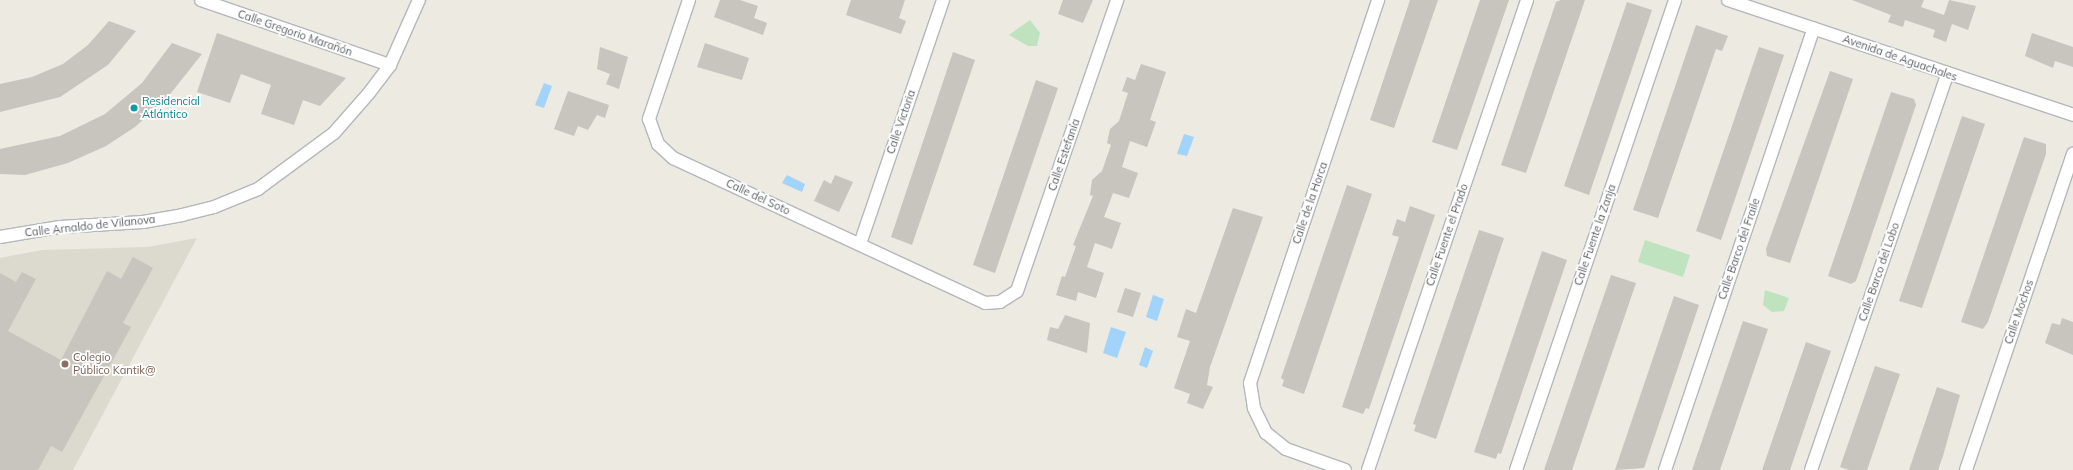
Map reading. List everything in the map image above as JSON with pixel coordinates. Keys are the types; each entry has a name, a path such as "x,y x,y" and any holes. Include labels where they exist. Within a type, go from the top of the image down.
{"street":[{"name":"Calle Arnaldo de Vilanova","path":"0,237 60,227 143,222 176,216 214,207 258,189 334,134 390,65 419,0"},
{"name":"Calle del Soto","path":"689,0 649,120 658,144 673,158 985,303 1000,302"},
{"name":"Calle Victoria","path":"860,244 943,0"},
{"name":"Calle Estefanía","path":"1000,302 1017,291 1117,0"},
{"name":"Calle de la Horca","path":"1345,470 1286,449 1266,433 1254,408 1250,383 1378,0"},
{"name":"Calle Fuente el Prado","path":"1368,470 1527,0"},
{"name":"Calle Fuente la Zanja","path":"1516,470 1675,0"},
{"name":"Avenida de Aguachales","path":"1728,0 2073,115"},
{"name":"Calle Gregorio Marañón","path":"205,1 390,65"},
{"name":"Calle Barco del Fraile","path":"1665,470 1814,28"},
{"name":"Calle Barco del Lobo","path":"1810,470 1948,74"},
{"name":"Calle Mochos","path":"1966,470 2073,154"}],"shaded area":[{"name":"Colegio Público Kantik@","path":"197,238 73,470 0,470 0,258 42,250 148,247"}],"green space":[{"path":"1030,20 1040,33 1037,46 1028,46 1009,35"},
{"path":"1645,240 1690,255 1683,277 1638,262"},
{"path":"1765,290 1789,298 1784,311 1772,312 1763,305"}],"water":[{"path":"544,83 552,86 544,108 535,105"},
{"path":"1184,134 1194,137 1187,156 1177,154"},
{"path":"787,175 805,184 802,192 782,183"},
{"path":"1153,295 1164,299 1157,321 1146,317"},
{"path":"1111,327 1126,332 1117,358 1103,353"},
{"path":"1145,347 1153,351 1147,368 1139,365"}],"building":[{"path":"720,0 740,0 758,6 754,18 767,23 763,35 714,17"},
{"path":"851,0 905,0 899,18 906,21 901,34 846,15"},
{"path":"1063,0 1093,0 1083,23 1058,14"},
{"path":"1410,0 1438,0 1394,128 1370,120"},
{"path":"1480,0 1509,0 1457,150 1432,142"},
{"path":"1561,0 1585,0 1526,173 1501,165 1556,2"},
{"path":"1852,0 1924,0 1921,7 1944,15 1949,0 1976,6 1968,30 1952,24 1946,42 1933,37 1935,30 1905,20 1903,27 1888,22 1891,15"},
{"path":"1627,2 1652,10 1589,195 1564,186"},
{"path":"109,21 136,31 108,65 60,97 0,112 0,84 32,77 63,64 88,45"},
{"path":"1696,25 1728,36 1722,51 1716,49 1658,218 1633,210"},
{"path":"217,33 346,78 320,106 303,100 294,125 261,114 271,85 241,74 230,103 197,92"},
{"path":"2032,33 2073,47 2073,67 2055,61 2053,68 2025,56"},
{"name":"Residencial Atlántico","path":"172,43 202,54 167,98 135,127 106,146 68,163 25,175 0,174 0,149 60,136 105,114 142,83"},
{"path":"705,43 749,58 742,80 697,67"},
{"path":"600,47 628,57 619,89 606,84 610,74 597,69"},
{"path":"1759,47 1784,55 1721,240 1696,231"},
{"path":"953,52 975,60 912,245 891,237"},
{"path":"1141,64 1166,72 1150,120 1156,122 1147,147 1130,141 1122,167 1138,173 1129,198 1113,193 1104,217 1121,223 1112,249 1095,243 1087,267 1104,273 1096,298 1078,292 1076,301 1056,295 1062,276 1065,277 1076,246 1073,245 1093,196 1090,195 1092,180 1102,171 1111,145 1107,143 1110,129 1119,121 1128,93 1122,91 1127,77 1135,80"},
{"path":"1830,71 1853,79 1790,263 1767,256 1766,249"},
{"path":"1036,80 1058,88 995,273 973,265"},
{"path":"568,91 609,105 605,118 597,115 588,130 578,126 574,136 554,129"},
{"path":"1891,92 1914,99 1916,105 1856,281 1851,284 1828,276"},
{"path":"1962,116 1985,124 1922,308 1899,301"},
{"path":"2024,137 2046,144 2046,154 1988,322 1983,329 1961,322"},
{"path":"835,175 853,182 839,212 814,201 824,180 831,184"},
{"path":"1347,185 1372,194 1304,394 1282,386 1284,380 1281,378"},
{"path":"1410,206 1435,215 1369,409 1366,408 1363,414 1342,407 1399,237 1392,235 1397,219 1405,222"},
{"path":"1233,208 1263,217 1210,367 1207,385 1213,387 1203,409 1187,403 1190,394 1174,388 1190,341 1177,337 1186,309 1196,313"},
{"path":"1479,230 1504,238 1436,439 1414,431 1416,425 1413,424"},
{"path":"1542,251 1567,260 1501,454 1498,453 1496,459 1474,452"},
{"path":"133,257 153,268 123,323 131,327 62,452 51,446 38,470 0,470 0,273 16,282 22,272 36,279 8,331 61,360 107,271 121,279"},
{"path":"1611,275 1636,283 1572,470 1544,470"},
{"path":"1125,288 1141,293 1133,317 1117,312"},
{"path":"1674,296 1699,305 1644,468 1615,470"},
{"path":"1065,315 1090,323 1087,353 1047,340 1050,327 1058,329"},
{"path":"2062,318 2073,322 2073,355 2045,343 2052,323 2060,325"},
{"path":"1743,321 1768,329 1720,470 1692,470"},
{"path":"1806,342 1831,351 1790,470 1762,470"},
{"path":"1875,366 1900,374 1867,470 1849,470 1840,467"},
{"path":"1937,387 1960,395 1943,456 1938,470 1909,470"}],"place":[{"name":"Residencial Atlántico","path":"134,108"},
{"name":"Colegio Público Kantik@","path":"65,364"}]}
